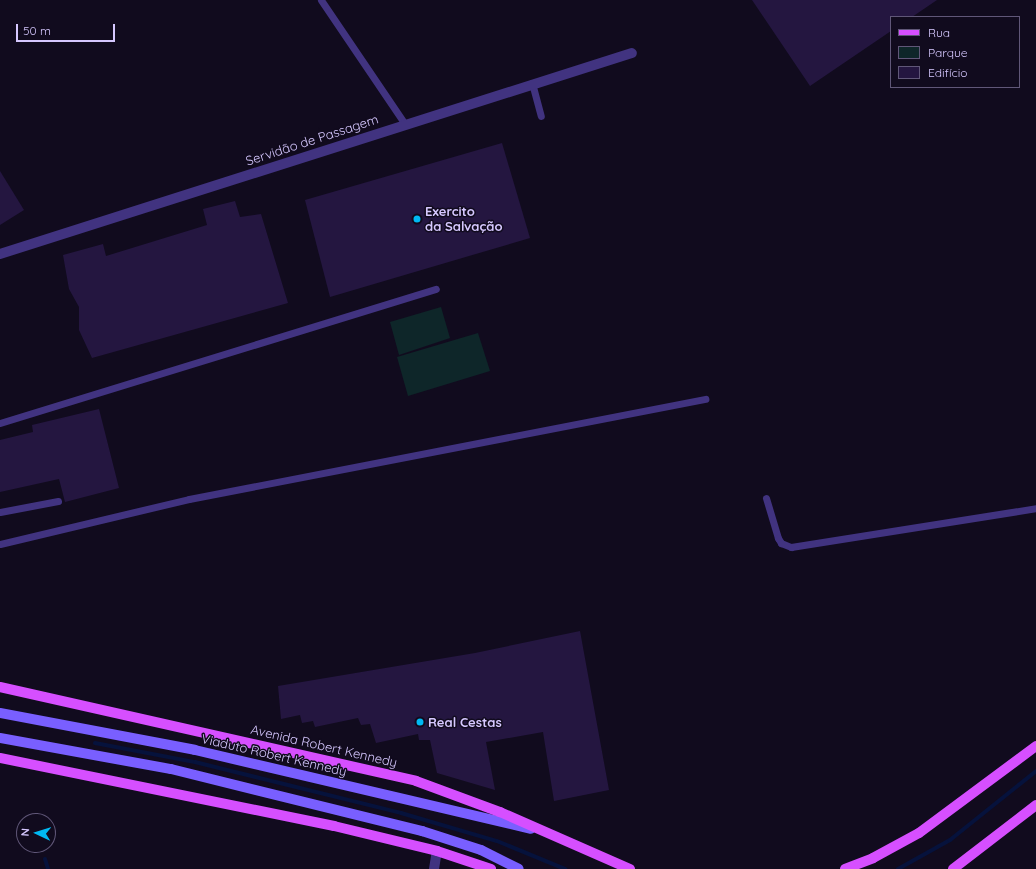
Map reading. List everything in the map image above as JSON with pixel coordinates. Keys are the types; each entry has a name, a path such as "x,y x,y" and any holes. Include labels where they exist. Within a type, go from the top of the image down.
{"main road":[{"name":"Avenida Robert Kennedy","path":"2,689 416,781 452,792 630,869"},
{"name":"Viaduto Robert Kennedy","path":"0,713 195,750 381,792 540,831"},
{"path":"0,738 171,770 375,820 463,844 519,869"},
{"path":"845,869 873,858 919,833 1036,746"},
{"path":"0,758 334,826 437,851 491,869"},
{"path":"953,869 1036,805"}],"street":[{"name":"Servidão de Passagem","path":"0,254 532,83 632,53"},
{"path":"434,869 437,851"}],"lane":[{"path":"321,0 405,124"},
{"path":"532,83 541,116"},
{"path":"0,423 436,289"},
{"path":"0,544 188,499 705,399"},
{"path":"766,498 778,538 781,543 791,547 1036,508"},
{"path":"0,512 58,501"}],"green space":[{"path":"441,307 450,338 399,355 390,322"},
{"path":"478,333 490,371 408,396 397,357"}],"building":[{"path":"752,0 937,0 913,16 890,16 890,32 810,86"},
{"name":"Exercito da Salvação","path":"502,143 530,238 330,297 305,200"},
{"path":"0,171 24,210 0,225"},
{"path":"235,201 240,217 261,214 288,303 92,358 79,330 79,307 69,289 63,255 103,244 106,256 207,225 203,209"},
{"path":"99,409 119,488 65,502 59,479 0,492 0,440 33,432 32,425"},
{"path":"580,631 609,790 554,801 543,732 486,742 495,790 437,773 430,740 419,740 418,734 376,743 370,724 361,725 358,718 315,727 313,721 302,723 300,715 281,719 278,686 475,653"}],"waterway":[{"path":"95,743 195,762 401,813 497,841 565,869"},
{"path":"898,869 950,840 1036,771"},
{"path":"45,859 48,869"}],"place":[{"name":"Exercito da Salvação","path":"417,219"},
{"name":"Real Cestas","path":"420,722"}]}
